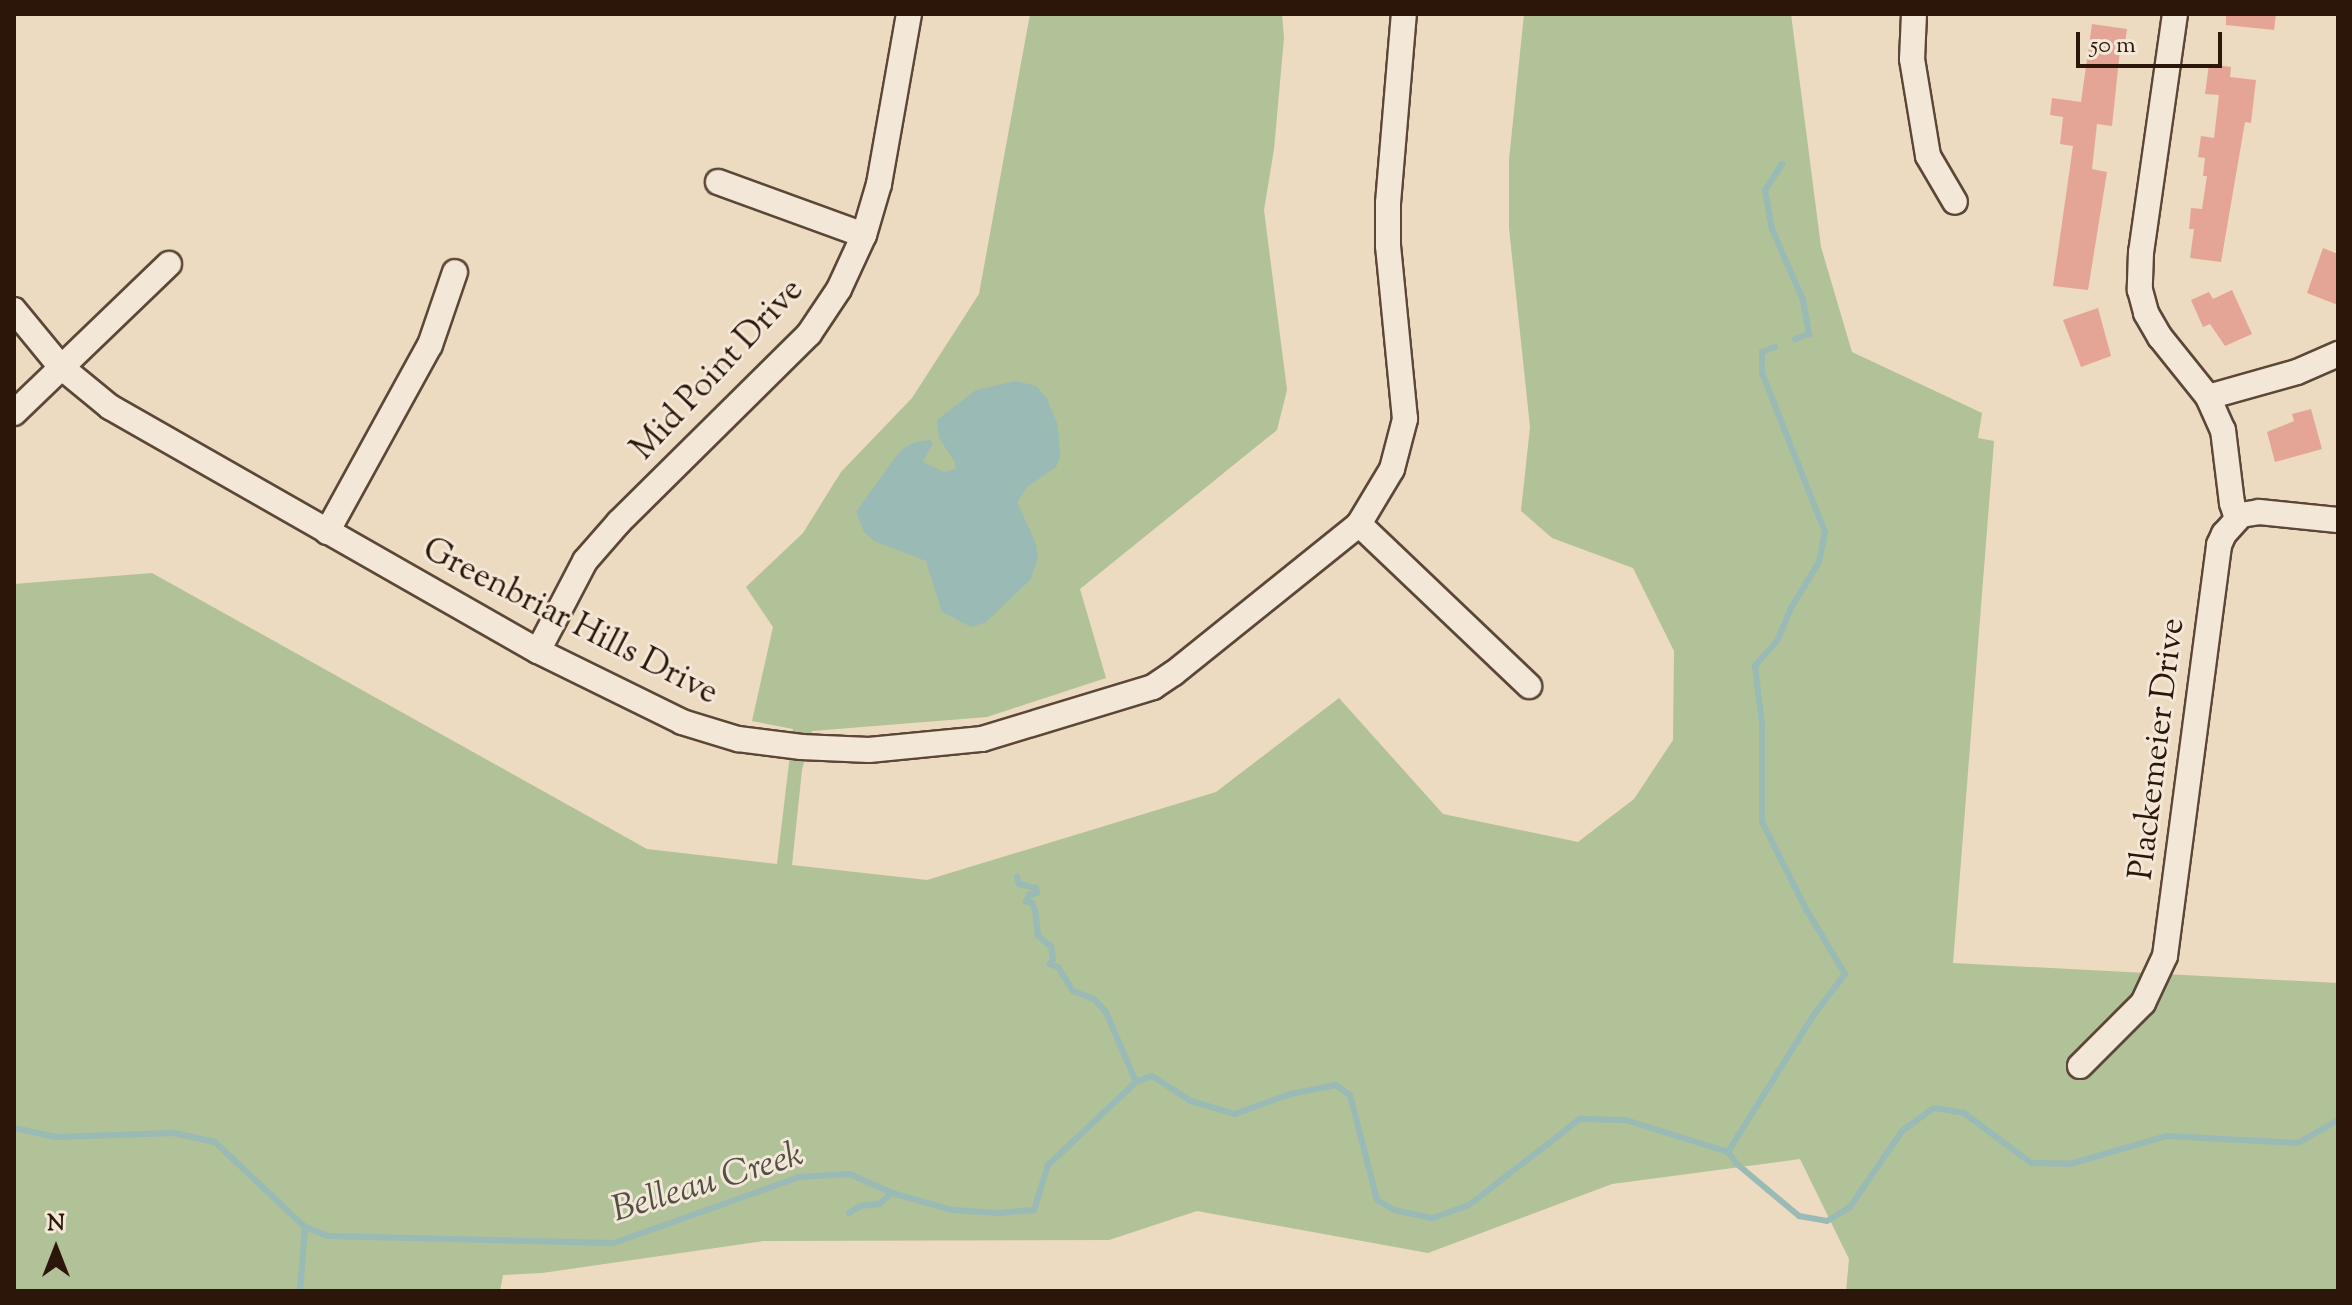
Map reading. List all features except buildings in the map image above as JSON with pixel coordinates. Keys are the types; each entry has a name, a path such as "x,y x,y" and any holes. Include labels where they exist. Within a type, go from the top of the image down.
{"street":[{"name":"Mid Point Drive","path":"538,651 585,561 619,522 809,334 839,289 864,235 879,184 909,14"},
{"name":"Greenbriar Hills Drive","path":"14,310 60,366 110,407 538,651 682,722 738,739 869,750 943,746 1047,722 1153,687 1359,524 1392,469 1405,419 1388,225 1404,14"},
{"path":"1914,14 1912,59 1928,156 1955,202"},
{"path":"2175,14 2141,252 2140,290 2146,313 2167,350 2208,397 2225,438 2232,503 2237,518 2259,512 2338,520"},
{"path":"718,182 864,235"},
{"path":"14,413 169,264"},
{"path":"327,532 430,345 455,272"},
{"path":"2208,397 2297,372 2338,354"},
{"name":"Plackemeier Drive","path":"2080,1066 2143,1003 2165,956 2219,545 2237,518"},
{"path":"1359,524 1529,686"}],"green space":[{"path":"1030,14 1282,14 1284,38 1274,149 1264,210 1287,390 1277,430 1080,589 1106,678 987,717 812,731 802,770 792,865 927,880 1216,792 1339,698 1443,814 1578,842 1634,799 1673,740 1674,651 1633,568 1552,538 1521,511 1530,427 1509,228 1509,160 1524,14 1791,14 1821,247 1852,352 1982,413 1978,438 1994,441 1953,963 2338,983 2338,1291 1846,1291 1849,1259 1800,1159 1612,1184 1428,1253 1197,1211 1109,1240 764,1241 542,1273 503,1275 500,1291 14,1291 14,584 152,573 647,849 777,864 793,729 752,721 773,627 746,587 803,533 841,472 912,398 979,294"}],"water":[{"path":"1016,381 1036,386 1047,398 1058,426 1060,457 1056,467 1027,487 1017,502 1036,544 1038,557 1031,579 986,622 971,627 942,612 926,561 874,541 864,532 856,512 902,449 916,442 930,440 933,443 923,462 944,472 955,469 955,462 939,438 937,420 976,390"}],"waterway":[{"path":"1782,164 1765,190 1772,229 1803,300 1809,334 1795,339"},
{"path":"1728,1152 1813,1016 1845,974 1806,909 1762,822 1762,724 1755,666 1777,641 1791,608 1819,562 1825,532 1762,373 1762,352 1775,347"},
{"path":"1017,877 1019,884 1036,888 1037,893 1029,895 1026,901 1032,903 1035,910 1038,936 1051,946 1053,959 1050,964 1058,967 1073,991 1094,999 1106,1012 1136,1082"},
{"name":"Belleau Creek","path":"14,1128 56,1137 174,1133 215,1142 305,1227 328,1236 614,1243 799,1177 850,1174 892,1193 952,1210 999,1213 1034,1210 1048,1165 1136,1082 1152,1076 1191,1101 1235,1114 1290,1094 1336,1085 1350,1095 1377,1200 1394,1210 1433,1218 1469,1205 1580,1119 1626,1120 1728,1152 1737,1164 1799,1216 1827,1221 1850,1207 1902,1131 1934,1108 1964,1113 2031,1163 2070,1164 2167,1136 2298,1143 2338,1120"},
{"path":"849,1213 860,1206 879,1204 892,1193"},
{"path":"300,1291 305,1227"}]}
